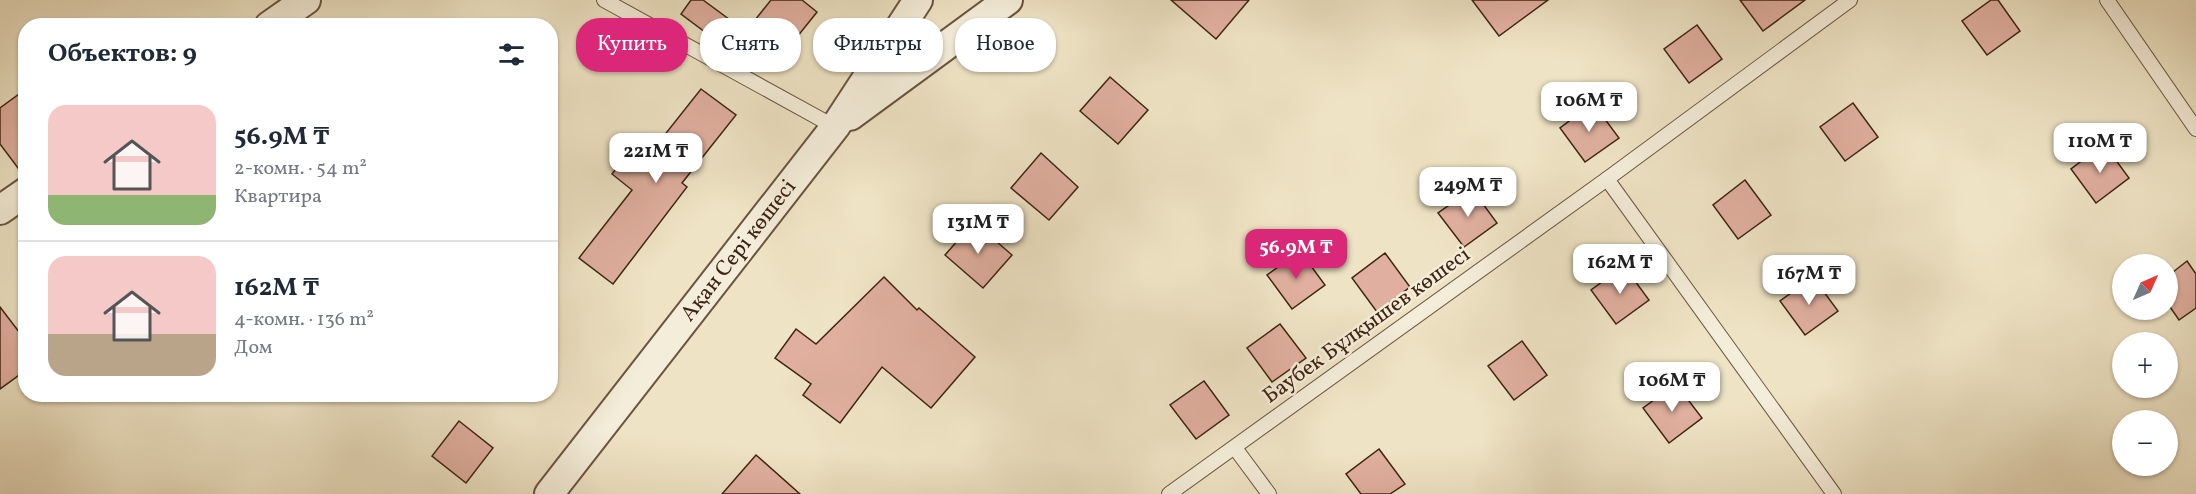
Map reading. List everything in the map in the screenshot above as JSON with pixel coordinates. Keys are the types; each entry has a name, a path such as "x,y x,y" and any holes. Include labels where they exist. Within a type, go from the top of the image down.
{"street":[{"path":"280,18 306,0"},
{"name":"Ақан Сері көшесі","path":"549,494 835,127 918,0"},
{"path":"835,127 1008,0"},
{"path":"0,210 18,198"}],"lane":[{"path":"604,0 835,127"},
{"name":"Баубек Бұлқышев көшесі","path":"1169,494 1607,179 1850,0"},
{"path":"2107,0 2196,129"},
{"path":"1607,179 1834,494"},
{"path":"1235,448 1269,494"}],"building":[{"path":"691,0 703,0 727,18 700,18 700,28 681,14"},
{"path":"771,0 802,0 817,12 801,32 801,18 757,18"},
{"path":"1171,0 1249,0 1216,39"},
{"path":"1472,0 1548,0 1499,36"},
{"path":"1740,0 1805,0 1763,31"},
{"path":"1991,0 1998,0 2020,31 1987,55 1962,21"},
{"path":"1697,25 1722,59 1689,83 1664,49"},
{"path":"1110,77 1148,110 1118,144 1080,111"},
{"path":"701,89 736,115 682,183 687,187 613,284 579,258 632,190 612,174 634,146 648,156"},
{"path":"18,95 18,168 0,144 0,108"},
{"path":"1593,103 1619,138 1585,162 1560,128"},
{"path":"1853,103 1878,137 1845,161 1820,127"},
{"path":"2104,144 2129,178 2096,203 2071,169"},
{"path":"1041,153 1078,187 1049,220 1011,188"},
{"path":"1745,180 1771,215 1738,239 1713,205"},
{"path":"1472,189 1497,223 1464,247 1438,213"},
{"path":"974,222 1012,255 983,288 945,255"},
{"path":"1300,251 1325,285 1292,309 1267,275"},
{"path":"1385,253 1410,287 1377,312 1352,278"},
{"path":"2187,261 2196,274 2196,308 2179,320 2178,319 2178,268"},
{"path":"1624,266 1649,300 1616,324 1591,290"},
{"path":"884,277 917,310 919,308 975,357 931,408 882,367 840,423 803,395 811,384 775,358 796,329 816,344"},
{"path":"1813,277 1838,311 1805,335 1780,301"},
{"path":"0,307 18,331 18,376 0,389"},
{"path":"1280,324 1306,358 1272,382 1247,348"},
{"path":"1522,341 1547,375 1514,400 1488,366"},
{"path":"1204,381 1229,415 1196,439 1170,405"},
{"path":"1676,384 1702,418 1669,443 1643,408"},
{"path":"459,421 493,448 466,483 432,456"},
{"path":"1379,449 1405,484 1390,494 1361,494 1346,474"},
{"path":"756,455 800,494 722,494"}]}
